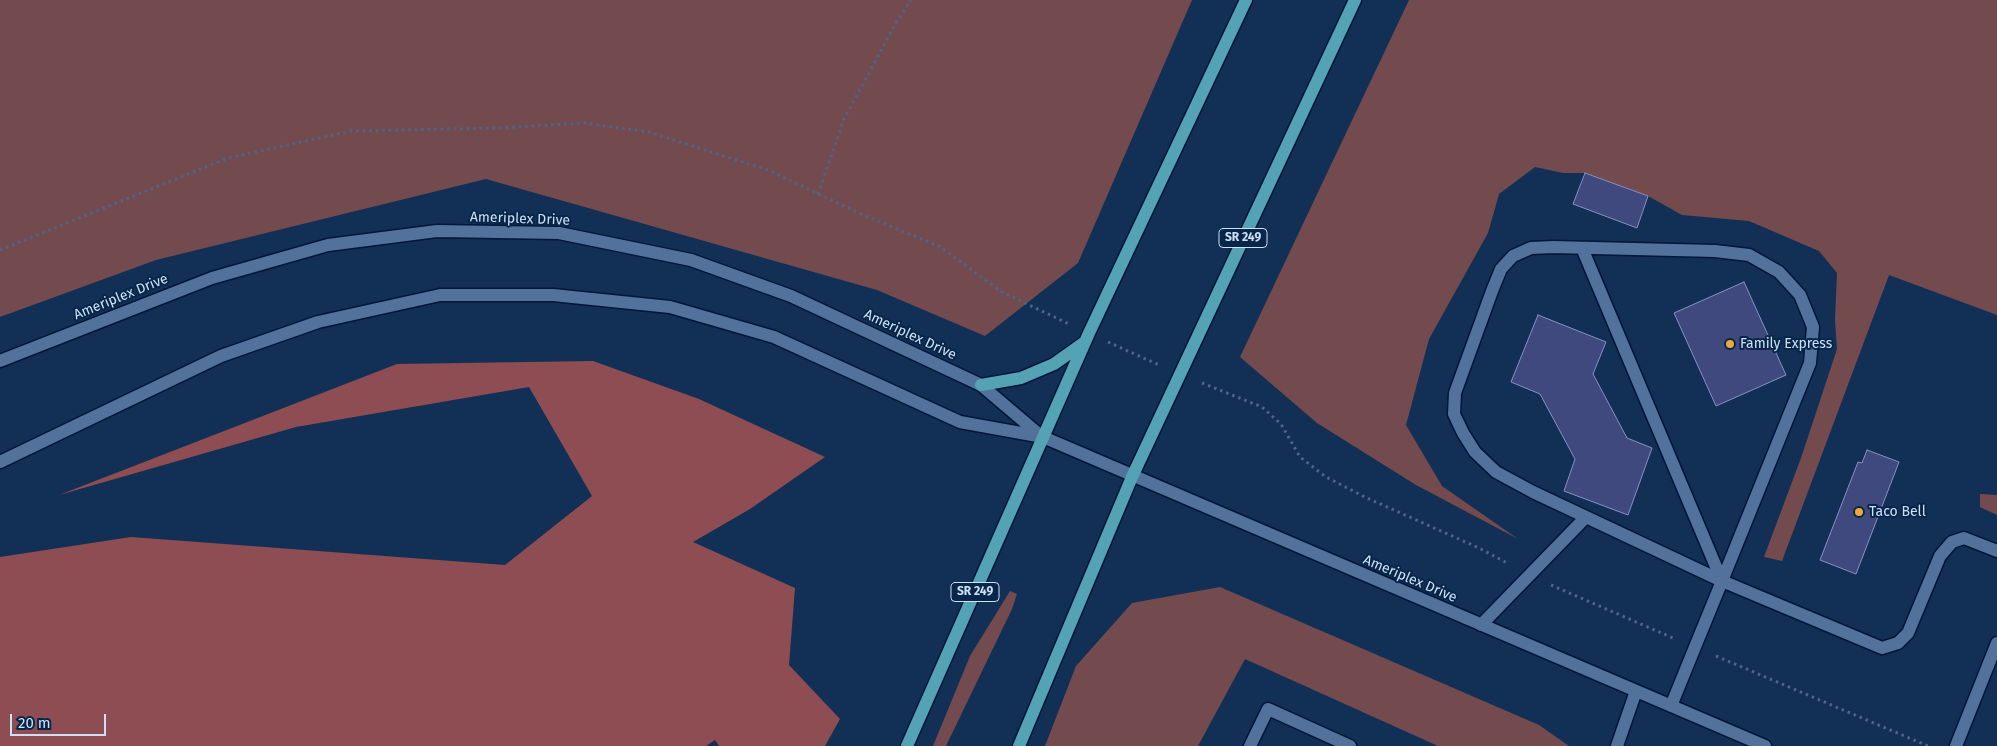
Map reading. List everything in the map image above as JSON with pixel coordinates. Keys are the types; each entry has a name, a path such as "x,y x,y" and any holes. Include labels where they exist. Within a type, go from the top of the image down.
{"main road":[{"name":"SR 249","path":"907,746 1087,337 1246,0"},
{"name":"SR 249","path":"1019,746 1132,477 1355,0"},
{"path":"981,385 1021,378 1054,364 1087,337"}],"street":[{"name":"Ameriplex Drive","path":"0,361 212,278 328,244 437,231 559,233 691,260 791,296 981,385 1043,437"},
{"path":"1671,706 1722,581 1810,363 1813,327 1800,296 1779,272 1749,255 1715,251 1531,248 1513,256 1501,269 1455,393 1454,414 1475,452 1496,472 1722,581 1882,648 1898,643 1908,633 1940,556 1952,542 1964,538 1997,551"},
{"path":"1582,248 1722,581"},
{"name":"Ameriplex Drive","path":"0,462 221,356 318,322 440,296 553,295 670,307 774,337 960,422 1043,437 1132,477 1765,746"},
{"path":"1481,625 1586,517"},
{"path":"1956,746 1997,642"},
{"path":"1617,746 1636,691"},
{"path":"1250,746 1268,709 1350,746"}],"path":[{"path":"818,194 844,119 897,21 912,0"},
{"path":"0,250 228,158 351,131 498,128 584,123 649,132 768,170 818,194 939,246 1002,292 1087,337 1218,388"},
{"path":"1898,734 1928,746"}],"shaded area":[{"path":"0,0 1192,0 1078,263 985,336 877,290 486,179 156,260 0,317"},
{"path":"1409,0 1997,0 1997,315 1889,275 1782,561 1764,557 1801,458 1837,349 1835,320 1837,273 1819,251 1749,221 1682,215 1648,196 1585,173 1563,173 1535,167 1499,194 1488,233 1429,339 1406,425 1442,486 1518,539 1416,485 1317,423 1240,357"},
{"path":"593,361 699,399 825,457 750,509 693,542 795,588 789,665 840,719 825,746 719,746 715,740 706,746 0,746 0,557 131,537 505,565 592,496 529,387 296,427 59,495 397,364"},
{"path":"1980,494 1997,495 1997,515 1980,507"},
{"path":"1220,587 1539,725 1569,746 1438,746 1245,659 1198,746 1045,746 1076,666 1132,603"},
{"path":"1010,591 1017,594 1012,609 946,746 933,746 970,656"}],"building":[{"path":"1585,173 1648,196 1637,228 1573,204"},
{"name":"Family Express","path":"1744,282 1786,375 1716,406 1674,313"},
{"path":"1538,315 1606,342 1593,374 1627,438 1652,448 1628,515 1564,491 1575,459 1540,394 1511,382"},
{"name":"Taco Bell","path":"1867,450 1899,462 1856,574 1820,560 1858,462 1862,463"}],"place":[{"name":"Family Express","path":"1730,344"},
{"name":"Taco Bell","path":"1859,512"}]}
